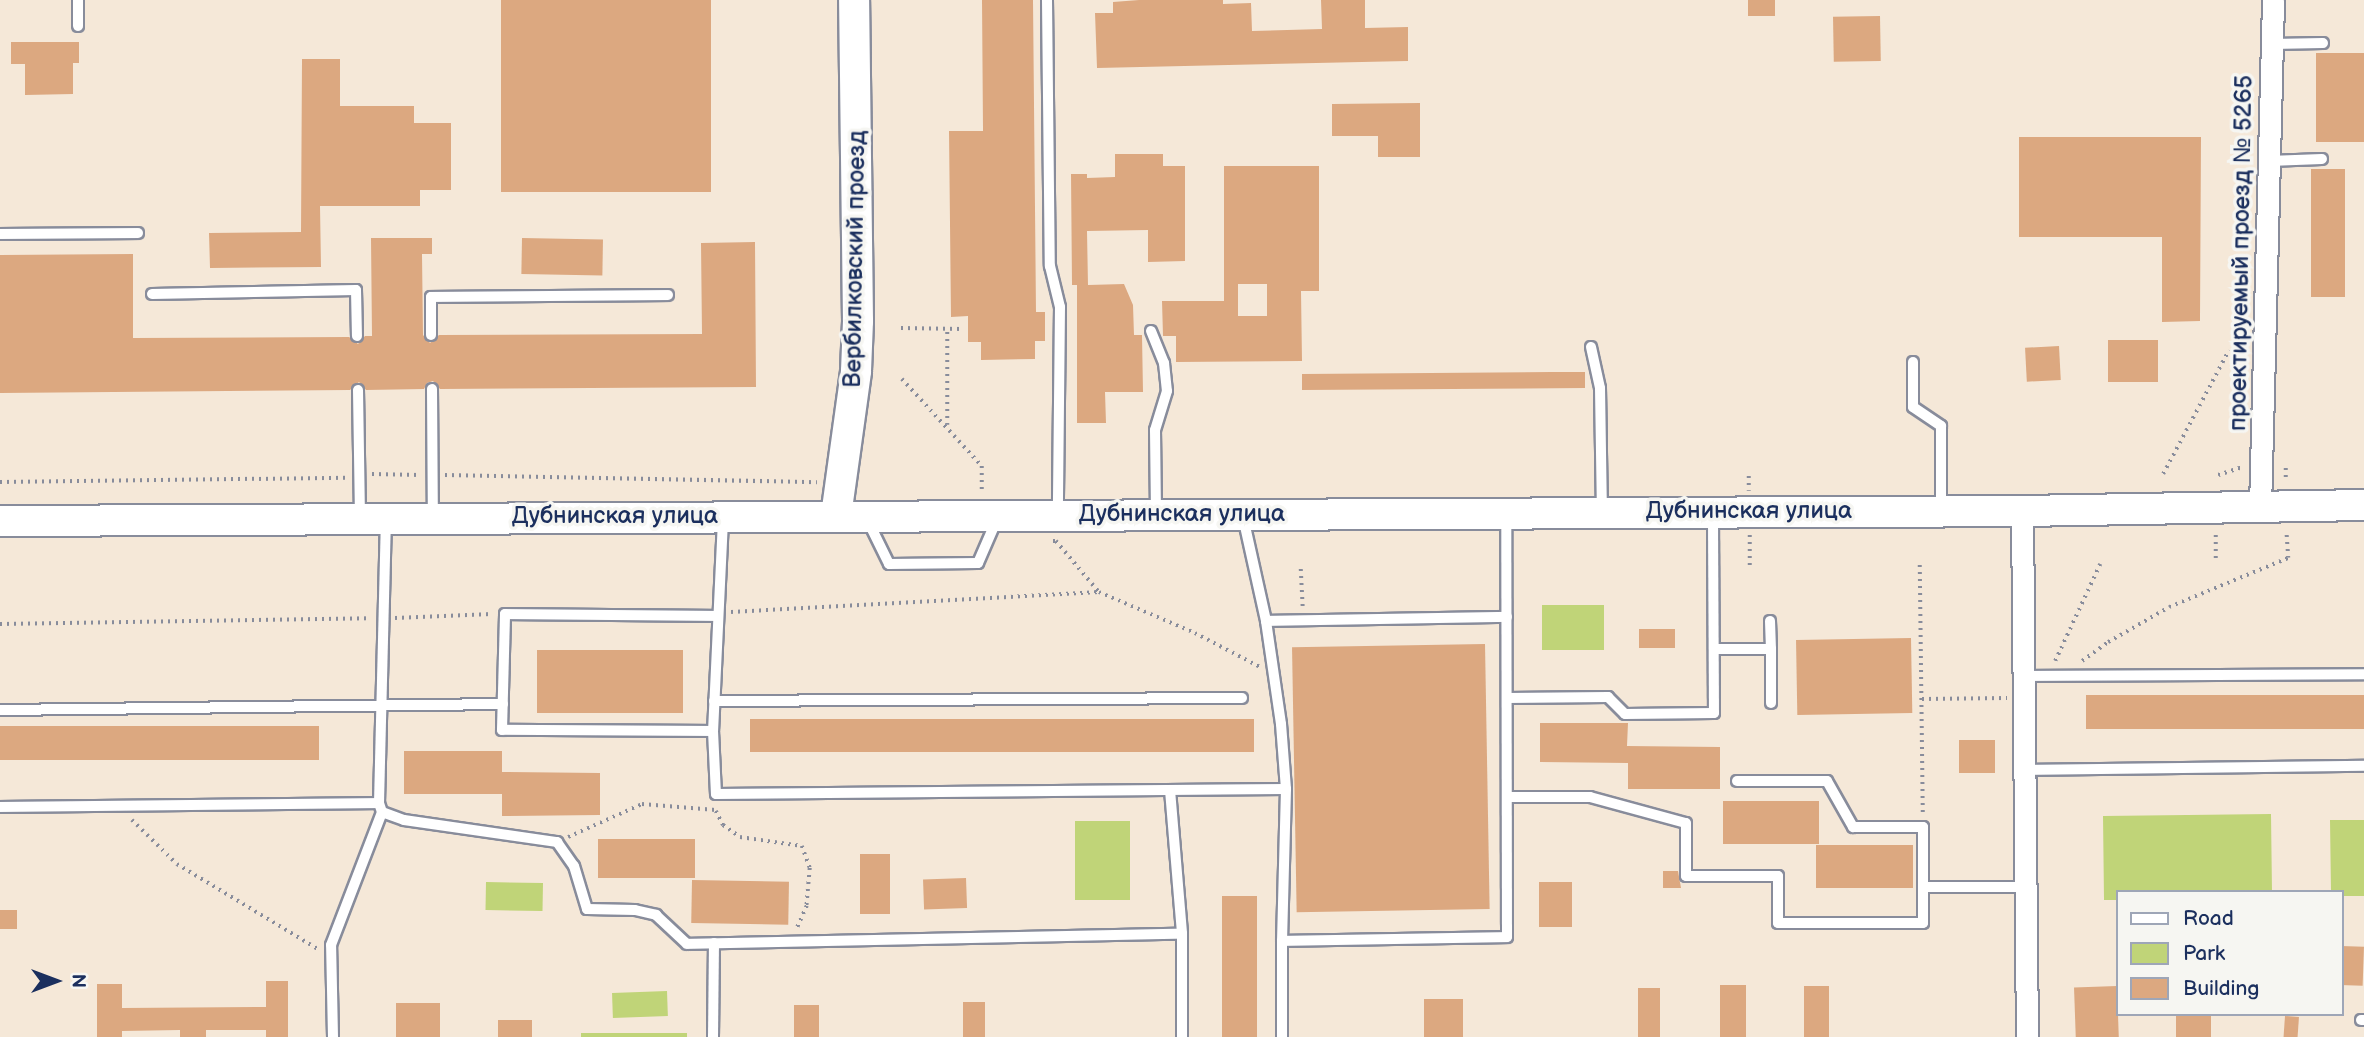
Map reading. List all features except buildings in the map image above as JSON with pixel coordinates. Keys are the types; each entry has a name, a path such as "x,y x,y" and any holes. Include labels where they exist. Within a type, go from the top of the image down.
{"street":[{"name":"Вербилковский проезд","path":"836,516 856,358 854,0"},
{"name":"проектируемый проезд № 5265","path":"2260,508 2273,0"},
{"name":"Дубнинская улица","path":"0,521 865,516 991,505 1058,515 2022,511 2364,505"},
{"path":"2022,511 2026,1037"}],"lane":[{"path":"78,0 78,26"},
{"path":"1047,0 1050,266 1060,307 1058,515"},
{"path":"2272,44 2323,43"},
{"path":"2269,161 2322,159"},
{"path":"0,234 138,233"},
{"path":"152,294 356,290 357,337"},
{"path":"431,335 431,297 668,295"},
{"path":"1151,331 1164,363 1167,391 1155,430 1156,514"},
{"path":"1591,347 1600,388 1602,512"},
{"path":"1913,362 1913,407 1941,426 1941,510"},
{"path":"432,389 433,518"},
{"path":"333,1037 331,944 381,808 384,618 373,518 359,474 358,390"},
{"path":"865,516 889,564 978,563 991,505"},
{"path":"1507,698 1608,697 1625,714 1714,713 1713,512"},
{"path":"1282,941 1507,937 1506,513"},
{"path":"1242,514 1266,621 1286,789 1282,1037"},
{"path":"723,516 713,732 716,794 1286,789"},
{"path":"713,732 502,730 505,614 718,614"},
{"path":"1266,621 1507,618"},
{"path":"1770,621 1771,703"},
{"path":"1714,649 1771,649"},
{"path":"2023,676 2364,674"},
{"path":"714,701 1242,698"},
{"path":"0,710 503,704"},
{"path":"2024,770 2364,766"},
{"path":"1507,797 1590,797 1686,823 1686,876 1778,876 1778,923 1923,923 1923,827 1853,827 1827,781 1738,781"},
{"path":"1170,790 1182,934 1182,1037"},
{"path":"0,807 381,808 404,820 557,842 574,866 587,909 635,909 656,915 687,944 1182,934"},
{"path":"1923,887 2025,887"},
{"path":"713,1037 715,943"}],"path":[{"path":"901,328 962,329"},
{"path":"947,329 947,428"},
{"path":"2163,474 2229,350"},
{"path":"902,379 982,466 991,505"},
{"path":"2218,475 2244,466"},
{"path":"2286,468 2286,478"},
{"path":"0,482 341,479 359,474 817,482"},
{"path":"1749,475 1749,493"},
{"path":"1750,530 1750,568"},
{"path":"2062,676 2108,642 2169,607 2288,558 2286,532"},
{"path":"2216,535 2216,559"},
{"path":"1042,541 1056,541 1099,592"},
{"path":"2049,676 2100,564"},
{"path":"1920,565 1923,827"},
{"path":"1301,569 1303,620"},
{"path":"718,614 1099,592 1195,633 1273,674"},
{"path":"0,625 505,614"},
{"path":"1922,699 2023,698"},
{"path":"716,794 716,811 723,825 740,837 802,846 810,868 807,906 788,941"},
{"path":"557,842 642,804 716,811"},
{"path":"127,806 129,818 177,864 332,958"}],"green space":[{"path":"1542,605 1604,605 1604,650 1542,650"},
{"path":"2271,814 2272,890 2116,890 2116,900 2104,900 2103,816"},
{"path":"2330,820 2364,820 2364,896 2343,896 2343,890 2331,890"},
{"path":"1075,821 1130,821 1130,900 1075,900"},
{"path":"486,882 543,883 543,911 486,910"},
{"path":"667,991 668,1016 613,1018 612,993"},
{"path":"581,1033 687,1033 687,1037 581,1037"}]}
